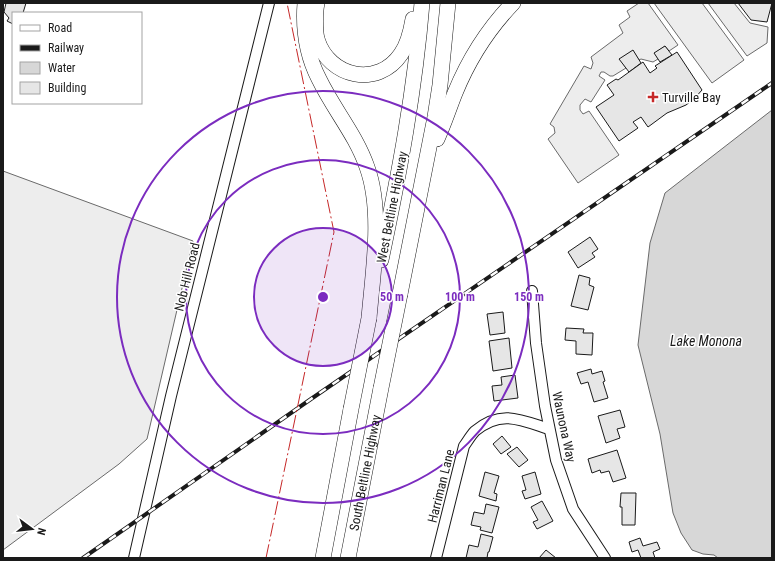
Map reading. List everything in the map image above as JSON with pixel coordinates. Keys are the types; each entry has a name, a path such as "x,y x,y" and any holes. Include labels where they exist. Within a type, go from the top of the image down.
{"highway":[{"path":"305,3 304,20 308,50 319,79 355,138 368,168 374,198 376,229 369,318"},
{"path":"317,3 317,39 327,58 343,71 359,75 372,74 388,67 401,54 409,37 418,3"},
{"name":"West Beltline Highway","path":"351,409 406,133 419,39 422,3"},
{"name":"West Beltline Highway","path":"381,388 429,154 440,84 448,3"},
{"path":"429,154 445,122 455,93 471,61 491,30 513,3"},
{"name":"South Beltline Highway","path":"348,558 381,388"},
{"name":"South Beltline Highway","path":"323,558 351,409"}],"street":[{"name":"Nob Hill Road","path":"134,558 175,383 269,3"},
{"name":"Waunona Way","path":"532,291 536,343 545,406 556,460 573,508 605,558"},
{"name":"Harriman Lane","path":"436,558 464,446 475,431 494,420 506,417 550,428"}],"shaded area":[{"path":"639,3 648,3 678,45 669,51 665,46 655,53 658,59 653,62 641,59 639,60 633,51 620,59 626,68 613,76 601,72 599,76 605,80 591,102 585,99 580,105 580,110 583,114 589,111 619,155 578,183 548,139 555,133 554,127 550,124 584,66 591,69 593,63 591,57 623,33 619,25 630,17 627,11"},
{"path":"654,3 702,3 744,60 712,83"},
{"path":"708,3 734,3 750,23 768,27 767,43 747,56"},
{"path":"3,171 193,241 147,439 119,464 3,550"}],"water":[{"name":"Lake Monona","path":"772,110 772,558 718,558 714,555 703,554 692,550 681,533 673,513 660,434 638,345 650,243 665,193"}],"building":[{"path":"6,3 26,3 23,12 12,12 12,24 7,21 9,18 4,12"},
{"path":"738,3 772,3 767,22 751,20"},
{"path":"665,46 672,55 660,62 654,53"},
{"path":"633,50 641,63 629,72 619,59"},
{"name":"Turville Bay","path":"677,52 702,90 686,105 667,113 648,127 641,117 633,122 638,128 619,141 596,107 614,95 607,85 616,79 618,80 643,62 650,73 657,68 655,66"},
{"path":"590,237 598,249 592,253 595,257 578,268 568,252"},
{"path":"579,275 590,278 589,285 594,287 588,310 571,306"},
{"path":"503,312 505,333 490,335 487,314"},
{"path":"566,328 584,329 583,333 593,333 592,355 576,354 576,341 565,340"},
{"path":"509,338 512,368 493,371 489,341"},
{"path":"591,369 592,374 602,371 605,381 603,382 608,398 594,402 588,382 581,384 577,373"},
{"path":"515,375 518,398 494,401 492,386 502,385 501,377"},
{"path":"620,410 625,427 617,429 620,438 606,443 598,416"},
{"path":"502,436 511,447 501,454 493,444"},
{"path":"517,447 528,460 519,467 507,454"},
{"path":"617,450 626,478 613,482 609,471 601,473 600,470 592,473 588,459"},
{"path":"485,472 499,476 494,493 497,494 496,501 479,496"},
{"path":"535,472 541,494 525,499 522,491 526,490 522,476"},
{"path":"621,493 636,493 635,525 622,525 622,507 620,507"},
{"path":"542,501 553,521 537,529 533,522 538,520 531,507"},
{"path":"486,504 499,507 492,533 480,530 481,527 471,525 474,512 484,514"},
{"path":"481,534 493,537 487,558 466,558 469,545 478,547"},
{"path":"640,538 643,546 657,542 660,549 653,552 655,558 641,558 638,550 632,552 629,542"},
{"path":"546,550 556,558 539,558"}],"railway":[{"path":"83,558 311,399 772,83"}],"power":[{"path":"266,558 334,232 287,3"}],"place":[{"name":"Turville Bay","path":"653,97"}]}
